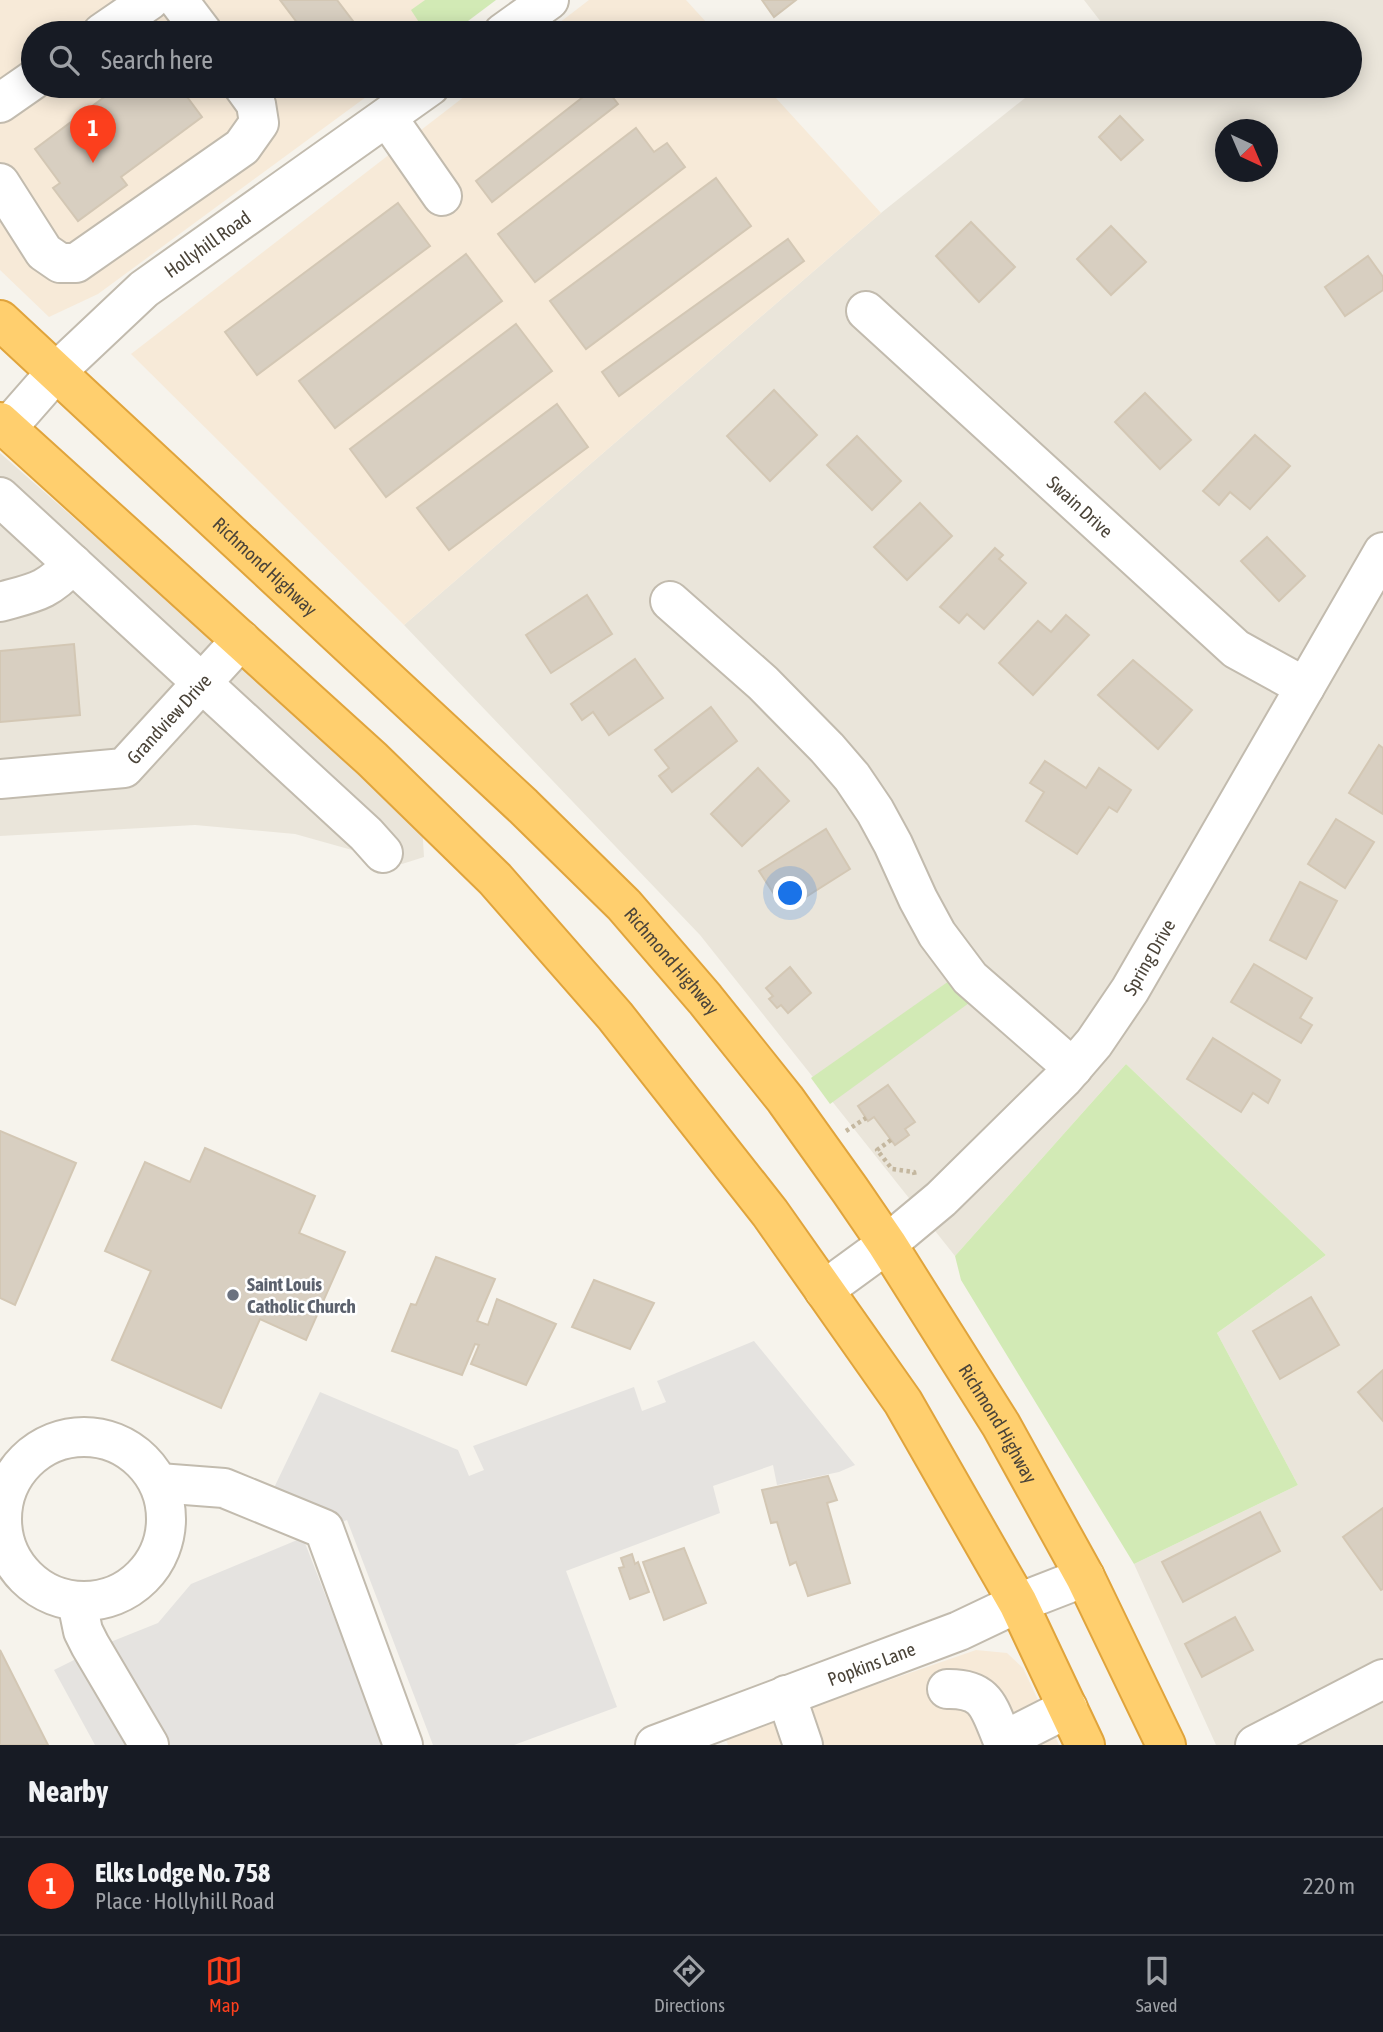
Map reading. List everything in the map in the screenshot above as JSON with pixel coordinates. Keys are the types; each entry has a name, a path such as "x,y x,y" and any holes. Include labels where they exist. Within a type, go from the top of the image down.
{"highway":[{"name":"Richmond Highway","path":"0,320 424,712 624,905 705,999 785,1099 887,1244 1000,1425 1085,1577 1166,1745"},
{"path":"4,425 372,759 495,879 615,1016 770,1213 903,1402 1018,1603 1085,1745"}],"street":[{"path":"119,21 150,0"},
{"path":"178,0 194,21"},
{"path":"520,21 550,0"},
{"path":"0,103 21,88"},
{"path":"0,183 44,252 60,263 76,263 242,147 259,123 256,104 252,98"},
{"name":"Hollyhill Road","path":"4,425 144,289 413,98"},
{"path":"387,117 442,196"},
{"name":"Swain Drive","path":"866,311 1236,649 1306,687"},
{"path":"0,497 366,834 383,853"},
{"name":"Spring Drive","path":"824,1290 887,1244 941,1199 1073,1068 1094,1042 1129,990 1383,552"},
{"path":"0,602 42,590 54,583 73,564"},
{"path":"670,601 763,683 836,757 875,811 931,922 970,978 1073,1068"},
{"name":"Grandview Drive","path":"0,779 124,768 242,639"},
{"path":"76,1436 101,1437 125,1447 145,1462 159,1483 166,1507 166,1531 159,1555 145,1576 114,1596 77,1602 50,1595 27,1580 10,1558 2,1531 2,1503 12,1477 30,1456 51,1443 76,1436"},
{"path":"159,1483 224,1488 324,1529 403,1745"},
{"name":"Popkins Lane","path":"655,1745 958,1631 1018,1603 1085,1577"},
{"path":"77,1602 83,1631 90,1645 149,1745"},
{"path":"1255,1745 1383,1679"},
{"path":"947,1689 966,1689 984,1699 1004,1743 1068,1708"},
{"path":"786,1695 803,1745"}],"path":[{"path":"849,1129 866,1118"},
{"path":"891,1140 877,1150 892,1170 914,1172 915,1178"}],"shaded area":[{"path":"0,0 425,0 412,10 419,21 21,21 21,98 365,98 98,294 49,317 0,270"},
{"path":"589,0 686,0 705,21 562,21"},
{"path":"1084,0 1383,0 1383,1745 1216,1745 1134,1564 1298,1485 1217,1333 1326,1255 1126,1064 955,1256 700,935 404,625 881,213 1025,98 1362,98 1362,21 1100,21"},
{"path":"462,98 776,98 881,213 404,625 131,354"},
{"path":"0,453 422,824 424,857 402,864 295,834 195,825 0,836"},
{"path":"754,1341 855,1465 839,1472 777,1485 773,1465 713,1486 720,1513 566,1571 617,1707 514,1745 433,1745 347,1520 303,1538 384,1745 95,1745 54,1670 108,1643 158,1623 191,1584 302,1538 260,1517 320,1392 458,1450 469,1476 484,1470 473,1446 634,1387 642,1411 666,1402 657,1381"},
{"path":"976,1650 1007,1653 1023,1668 1059,1745 728,1745 725,1737"}],"green space":[{"path":"425,0 496,0 468,21 418,21 411,10"},
{"path":"959,974 980,995 830,1104 811,1078"},
{"path":"1126,1064 1326,1255 1217,1333 1298,1485 1134,1564 961,1280 955,1256"}],"building":[{"path":"280,0 337,0 353,21 296,21"},
{"path":"762,0 796,0 774,17"},
{"path":"103,98 188,98 202,117 121,177 127,185 78,221 53,188 60,183 35,149"},
{"path":"582,98 613,98 618,104 492,202 476,181"},
{"path":"1120,116 1143,140 1121,160 1099,137"},
{"path":"636,128 654,152 667,143 685,167 535,282 498,234"},
{"path":"716,178 751,226 586,349 550,301"},
{"path":"398,203 430,246 257,375 225,332"},
{"path":"971,222 1015,267 979,302 936,256"},
{"path":"1111,226 1146,262 1111,295 1077,259"},
{"path":"788,239 804,261 619,396 602,372"},
{"path":"466,254 502,301 335,428 299,381"},
{"path":"1368,256 1383,277 1383,290 1345,316 1325,287"},
{"path":"516,324 552,371 386,497 350,449"},
{"path":"774,390 817,435 770,481 727,436"},
{"path":"1145,393 1191,440 1160,469 1115,422"},
{"path":"557,404 588,447 449,550 417,508"},
{"path":"1255,435 1290,466 1250,509 1230,492 1219,505 1203,491"},
{"path":"857,436 901,481 872,510 827,465"},
{"path":"920,503 952,536 907,580 874,547"},
{"path":"1267,537 1305,576 1279,601 1241,561"},
{"path":"995,548 1003,555 999,559 1026,583 984,629 967,614 959,623 940,607"},
{"path":"587,595 612,634 551,673 526,635"},
{"path":"1066,615 1089,635 1033,695 999,663 1038,621 1051,632"},
{"path":"74,644 80,715 0,722 0,651"},
{"path":"635,659 663,698 609,735 593,712 582,720 571,704"},
{"path":"1133,660 1192,710 1158,749 1098,695"},
{"path":"711,707 737,741 672,792 659,776 669,768 655,750"},
{"path":"1379,745 1383,748 1383,814 1349,793"},
{"path":"1045,761 1086,788 1099,768 1131,790 1117,812 1109,807 1077,854 1026,821 1044,792 1030,783"},
{"path":"758,768 789,801 742,846 711,814"},
{"path":"1336,819 1374,842 1345,888 1308,864"},
{"path":"826,829 850,869 793,905 783,889 774,894 759,871"},
{"path":"1300,882 1337,901 1306,959 1270,940"},
{"path":"1254,964 1312,998 1300,1018 1312,1025 1301,1043 1231,1002"},
{"path":"790,967 811,993 788,1013 781,1005 777,1008 769,999 773,996 766,988"},
{"path":"1213,1038 1280,1080 1268,1103 1253,1093 1241,1112 1187,1079"},
{"path":"888,1085 915,1122 905,1129 909,1135 895,1145 874,1117 868,1121 858,1106"},
{"path":"0,1131 76,1163 15,1305 0,1298"},
{"name":"Saint Louis Catholic Church","path":"205,1148 315,1196 299,1233 345,1252 306,1340 260,1319 221,1408 112,1360 151,1271 105,1251 145,1162 190,1182"},
{"path":"436,1257 495,1279 477,1321 488,1325 497,1299 556,1324 526,1385 471,1364 479,1345 475,1344 462,1375 392,1351 411,1304 416,1305"},
{"path":"594,1280 654,1303 630,1349 572,1327"},
{"path":"1311,1297 1339,1345 1280,1379 1253,1331"},
{"path":"1383,1370 1383,1421 1358,1392"},
{"path":"828,1476 837,1500 827,1503 850,1583 808,1596 796,1562 790,1565 777,1522 771,1523 762,1490"},
{"path":"1383,1508 1383,1589 1381,1590 1343,1537"},
{"path":"1260,1512 1280,1551 1183,1602 1162,1562"},
{"path":"684,1548 706,1603 664,1620 643,1562"},
{"path":"632,1554 635,1564 638,1562 649,1592 630,1599 619,1568 624,1567 621,1558"},
{"path":"1235,1617 1253,1650 1202,1677 1185,1644"},
{"path":"0,1650 48,1745 0,1745"}],"place":[{"name":"Elks Lodge No. 758","path":"93,163"},
{"name":"Saint Louis Catholic Church","path":"233,1295"}]}
